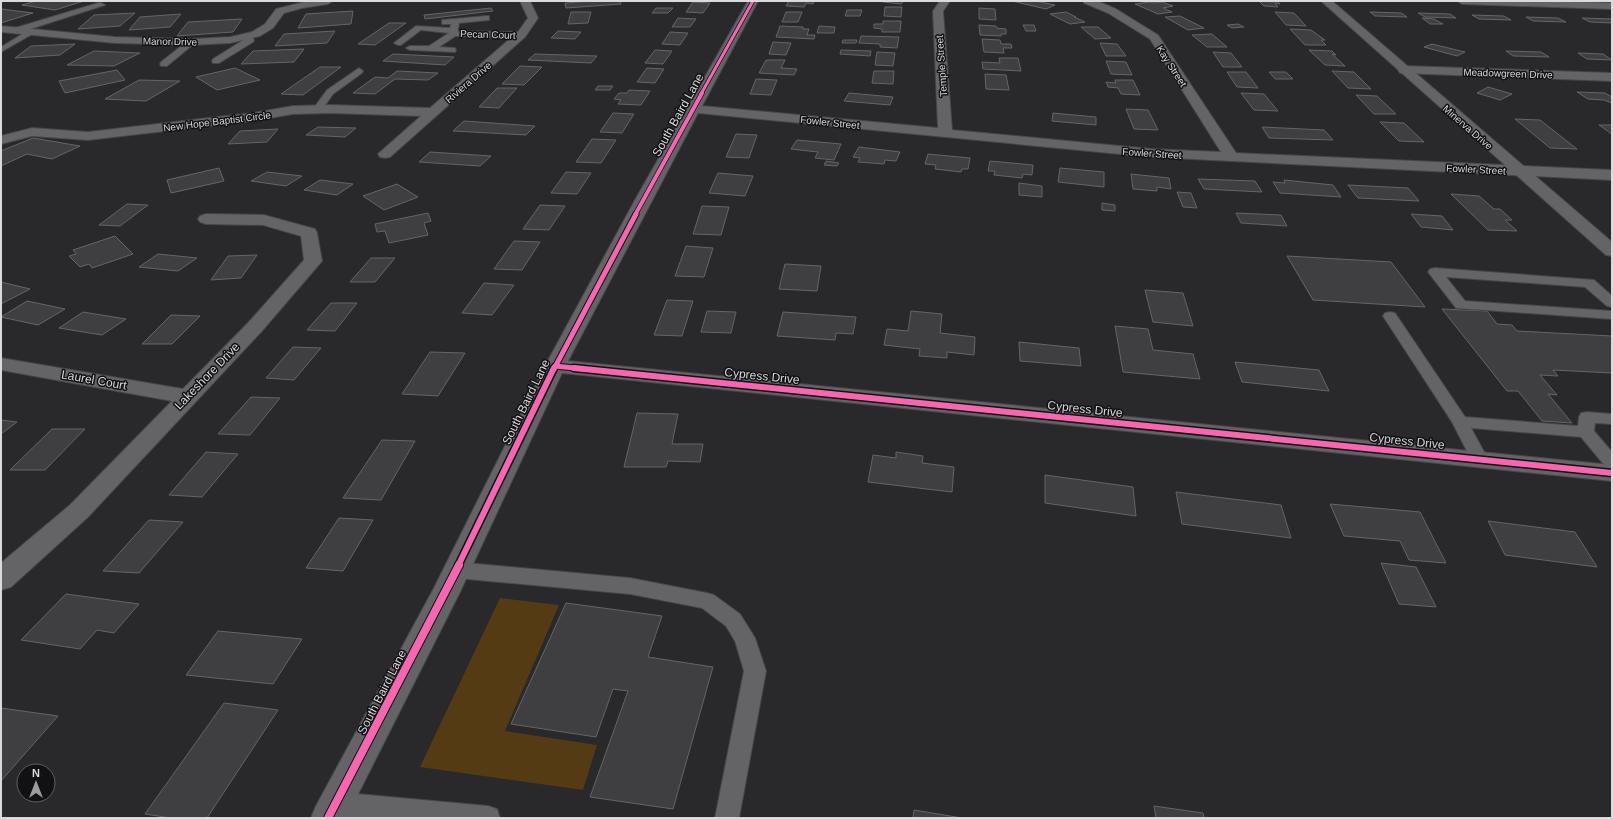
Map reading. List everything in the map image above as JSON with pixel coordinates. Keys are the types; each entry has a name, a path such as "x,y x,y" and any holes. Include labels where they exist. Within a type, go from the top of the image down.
{"street":[{"name":"Manor Drive","path":"1,29 115,40 192,42 230,40 256,34 268,26 280,11 301,5 328,1"},
{"name":"Riviera Drive","path":"385,154 521,35 533,18 525,1"},
{"name":"South Baird Lane","path":"332,811 456,570 555,366 643,200 753,1"},
{"name":"Temple Street","path":"945,1 938,11 945,133"},
{"name":"Kay Street","path":"1088,1 1112,11 1154,37 1232,158"},
{"name":"Minerva Drive","path":"1326,1 1612,251"},
{"path":"1462,1 1612,6"},
{"name":"Pecan Court","path":"454,32 521,35"},
{"name":"Meadowgreen Drive","path":"1404,70 1612,77"},
{"name":"New Hope Baptist Circle","path":"1,140 32,132 88,136 252,117 293,110 318,109 433,112"},
{"name":"Fowler Street","path":"694,109 1151,153 1612,175"},
{"name":"Lakeshore Drive","path":"1,579 79,511 187,396 254,328 313,261 309,233 264,220 206,219"},
{"name":"Laurel Court","path":"1,364 187,396"},
{"name":"Cypress Drive","path":"555,366 1612,473"}],"lane":[{"path":"18,30 100,5"},
{"path":"434,23 486,18"},
{"path":"431,49 454,32 455,21"},
{"path":"398,43 419,28 454,32"},
{"path":"1,50 32,32"},
{"path":"216,61 250,40 247,36"},
{"path":"164,64 192,42"},
{"path":"410,48 452,50"},
{"path":"318,109 330,92 359,71"},
{"path":"1612,303 1589,283 1434,272 1461,305 1612,315"},
{"path":"1390,316 1460,422 1479,460"},
{"path":"1612,419 1587,417 1586,432 1612,463"},
{"path":"1460,422 1586,432"},
{"path":"456,570 630,586 707,601 732,620 745,638 755,671 727,818"},
{"path":"332,811 488,818"}],"shaded area":[{"path":"500,598 559,605 505,731 597,745 583,790 420,767"}],"building":[{"path":"36,1 84,1 55,10 22,5"},
{"path":"620,1 621,4 566,8 565,3"},
{"path":"789,1 814,1 813,4 806,3 804,7 786,6"},
{"path":"875,1 904,1 901,4"},
{"path":"1012,1 1036,1 1055,5 1046,9"},
{"path":"1259,1 1277,1 1280,4 1275,3 1278,7 1264,6"},
{"path":"693,2 710,3 703,13 686,12"},
{"path":"1162,2 1173,6 1163,8 1172,12 1158,14 1135,4"},
{"path":"885,7 902,7 901,17 884,16"},
{"path":"491,8 493,11 425,19 424,15"},
{"path":"656,8 673,8 668,13 652,13"},
{"path":"979,8 995,9 996,20 979,19"},
{"path":"1,9 33,13 1,23"},
{"path":"847,10 862,10 860,16 845,16"},
{"path":"353,11 351,24 298,28 306,14"},
{"path":"571,12 591,12 588,23 568,24"},
{"path":"786,12 802,12 798,22 782,22"},
{"path":"1066,12 1085,22 1070,24 1050,14"},
{"path":"1275,12 1294,13 1306,26 1286,25"},
{"path":"1370,12 1401,13 1407,17 1375,16"},
{"path":"135,13 120,26 78,29 94,15"},
{"path":"1418,13 1450,14 1456,18 1425,17"},
{"path":"181,14 170,27 129,30 140,17"},
{"path":"1472,15 1504,16 1511,20 1479,19"},
{"path":"1180,16 1204,28 1188,30 1165,17"},
{"path":"1526,17 1558,18 1566,22 1533,21"},
{"path":"678,18 696,19 690,27 672,27"},
{"path":"1422,18 1434,19 1443,24 1430,24"},
{"path":"1582,18 1612,19 1612,23 1590,22"},
{"path":"242,19 233,32 177,36 188,22"},
{"path":"883,21 901,21 900,32 882,32 882,29 874,28 874,24 883,24"},
{"path":"389,23 406,23 375,45 358,44"},
{"path":"1238,24 1244,27 1232,28 1227,25"},
{"path":"979,25 996,26 997,28 1006,29 1006,34 1001,34 1001,36 980,35"},
{"path":"1023,25 1034,25 1036,31 1026,31"},
{"path":"780,26 803,27 803,29 809,29 807,35 815,35 814,39 776,37"},
{"path":"819,26 835,27 834,33 817,33"},
{"path":"1081,27 1098,27 1111,38 1095,39"},
{"path":"1290,29 1311,30 1325,40 1321,40 1326,45 1305,45"},
{"path":"335,31 327,43 275,46 284,34"},
{"path":"558,31 581,32 575,39 551,38"},
{"path":"670,32 688,33 680,45 662,44"},
{"path":"1212,34 1227,47 1207,47 1192,35"},
{"path":"861,36 899,37 897,48 880,47 880,44 859,43"},
{"path":"982,39 1000,40 1001,44 1011,44 1012,48 1003,48 1004,53 984,52"},
{"path":"843,40 857,40 856,43 842,43"},
{"path":"773,42 791,43 786,55 769,54"},
{"path":"1100,43 1117,44 1126,56 1106,56"},
{"path":"75,44 60,55 15,58 31,46"},
{"path":"1432,44 1465,52 1457,56 1424,47"},
{"path":"304,49 294,62 241,64 253,51"},
{"path":"655,50 672,51 663,64 645,63"},
{"path":"841,50 871,51 870,56 840,54"},
{"path":"1309,50 1332,51 1336,55 1332,54 1345,66 1325,65"},
{"path":"94,51 140,53 114,66 67,65"},
{"path":"1506,51 1541,52 1549,57 1513,56"},
{"path":"877,52 895,53 893,66 875,65"},
{"path":"1213,52 1231,53 1242,67 1223,67"},
{"path":"1578,53 1603,54 1612,60 1587,59"},
{"path":"393,54 454,57 445,65 383,61"},
{"path":"535,54 597,56 591,63 528,60"},
{"path":"999,58 1018,58 1021,71 983,69 982,62 1000,63"},
{"path":"766,60 785,60 781,68 797,69 794,75 759,73"},
{"path":"1106,61 1126,62 1132,75 1111,74"},
{"path":"520,66 542,67 524,85 502,84"},
{"path":"320,67 341,67 303,95 281,94"},
{"path":"235,68 260,80 217,90 196,77"},
{"path":"647,68 664,69 655,83 637,82"},
{"path":"117,70 125,80 65,93 59,81"},
{"path":"397,71 438,73 428,80 395,79 375,94 353,93 375,77 388,78"},
{"path":"874,71 894,71 893,84 872,83"},
{"path":"1332,71 1354,72 1371,89 1348,88"},
{"path":"1227,72 1246,72 1258,88 1237,87"},
{"path":"1269,72 1286,72 1293,79 1275,79"},
{"path":"985,74 1006,75 1009,90 986,89"},
{"path":"756,79 777,80 771,95 750,94"},
{"path":"139,80 180,81 146,101 105,99"},
{"path":"1115,80 1133,80 1140,95 1121,94 1118,88 1108,87 1106,82 1116,83"},
{"path":"598,86 613,86 610,90 595,90"},
{"path":"1488,87 1512,94 1500,100 1477,93"},
{"path":"497,88 517,88 499,108 479,107"},
{"path":"629,90 650,91 641,105 618,104 621,100 614,99 619,93 627,93"},
{"path":"1577,92 1605,93 1612,97 1612,103 1604,100 1588,99"},
{"path":"849,93 893,97 890,105 844,101"},
{"path":"1241,93 1264,94 1278,111 1254,110"},
{"path":"1356,95 1377,96 1396,114 1374,114"},
{"path":"1126,109 1148,110 1158,130 1134,129"},
{"path":"613,113 634,114 622,133 600,132"},
{"path":"1053,113 1096,117 1096,125 1052,121"},
{"path":"1515,119 1540,120 1577,149 1550,148"},
{"path":"464,121 535,126 526,135 453,131"},
{"path":"1380,122 1404,123 1424,142 1399,141"},
{"path":"1599,125 1612,125 1612,134"},
{"path":"318,127 356,128 345,137 306,135"},
{"path":"1262,127 1324,130 1333,140 1269,138"},
{"path":"278,129 267,142 228,144 240,131"},
{"path":"736,134 757,135 749,158 726,157"},
{"path":"33,138 80,146 52,159 27,154 1,166 1,151"},
{"path":"592,139 616,140 601,163 576,162"},
{"path":"797,140 841,144 834,160 815,158 818,152 791,149"},
{"path":"859,147 900,152 896,161 885,160 884,164 858,162 860,158 853,157"},
{"path":"430,152 491,156 480,166 419,162"},
{"path":"928,154 970,158 968,169 962,169 961,172 935,169 936,165 925,164"},
{"path":"826,161 839,163 837,166 824,165"},
{"path":"990,161 1033,165 1032,175 1023,174 1022,178 994,175 995,171 988,171"},
{"path":"219,168 224,181 171,193 167,180"},
{"path":"1060,168 1104,172 1104,187 1058,182"},
{"path":"267,172 302,176 286,186 251,181"},
{"path":"566,172 591,173 577,194 551,193"},
{"path":"718,173 753,176 745,196 709,193"},
{"path":"1131,174 1169,178 1171,189 1157,187 1157,191 1133,189"},
{"path":"1198,179 1255,181 1262,192 1204,189"},
{"path":"320,180 353,184 337,195 304,190"},
{"path":"1284,180 1333,185 1341,197 1280,193 1273,182 1285,183"},
{"path":"1019,183 1042,186 1042,197 1019,195"},
{"path":"397,184 418,197 384,210 363,196"},
{"path":"1348,185 1408,188 1419,201 1358,198"},
{"path":"1177,192 1191,193 1197,208 1183,207"},
{"path":"1451,194 1479,196 1494,209 1500,209 1512,220 1505,220 1517,231 1488,230"},
{"path":"1102,203 1115,205 1115,211 1102,210"},
{"path":"127,204 148,205 120,226 99,225"},
{"path":"540,205 565,206 549,230 523,229"},
{"path":"702,206 729,207 721,235 693,234"},
{"path":"428,213 431,221 424,223 428,235 389,243 385,231 377,232 375,224"},
{"path":"1236,213 1281,215 1287,226 1241,223"},
{"path":"1411,214 1442,216 1453,230 1421,227"},
{"path":"115,236 133,254 92,268 89,264 80,267 69,256 76,254 73,250"},
{"path":"514,241 540,242 522,270 494,269"},
{"path":"686,246 713,248 704,277 675,276"},
{"path":"158,254 197,258 178,271 139,267"},
{"path":"257,255 241,278 211,280 228,256"},
{"path":"1287,256 1391,262 1425,307 1313,300"},
{"path":"371,258 395,258 375,282 350,282"},
{"path":"785,264 821,266 817,291 779,289"},
{"path":"1,282 30,289 1,303"},
{"path":"484,283 514,285 492,315 462,313"},
{"path":"1145,290 1183,293 1193,326 1153,322"},
{"path":"667,300 693,301 682,336 654,335"},
{"path":"27,301 65,309 38,325 1,317"},
{"path":"331,303 357,303 335,331 307,330"},
{"path":"1442,309 1487,311 1497,324 1512,325 1517,331 1612,336 1612,373 1553,370 1558,376 1540,375 1557,395 1548,394 1572,423 1542,421 1518,391 1507,391"},
{"path":"707,311 736,312 731,333 701,332"},
{"path":"911,311 942,314 940,333 975,337 974,355 947,352 947,358 919,356 920,349 884,345 887,329 908,331"},
{"path":"83,312 126,319 102,335 59,328"},
{"path":"783,312 856,317 853,334 836,333 835,340 777,336"},
{"path":"171,315 200,316 172,344 142,344"},
{"path":"1115,326 1148,329 1153,350 1193,354 1200,379 1123,372"},
{"path":"1019,342 1079,348 1081,366 1020,361"},
{"path":"293,347 321,348 294,380 266,378"},
{"path":"430,352 465,353 438,396 402,394"},
{"path":"1235,362 1319,370 1329,391 1242,382"},
{"path":"251,397 280,398 250,435 218,434"},
{"path":"637,413 678,414 672,444 703,444 700,462 668,461 666,467 624,467"},
{"path":"1,420 17,422 1,434"},
{"path":"52,429 85,429 45,470 10,470"},
{"path":"382,440 415,441 381,500 343,498"},
{"path":"206,452 238,454 202,497 169,495"},
{"path":"896,452 923,456 922,463 954,467 952,492 868,482 873,455 896,458"},
{"path":"1045,475 1133,487 1136,516 1045,503"},
{"path":"1176,492 1281,505 1291,538 1182,524"},
{"path":"1330,504 1420,512 1446,563 1409,560 1400,541 1344,536"},
{"path":"339,518 373,520 343,571 306,568"},
{"path":"149,520 183,522 139,573 103,571"},
{"path":"1488,521 1575,532 1597,567 1505,555"},
{"path":"1381,563 1416,567 1436,607 1399,604"},
{"path":"66,594 139,604 114,633 97,630 80,649 21,640"},
{"path":"566,603 662,616 648,657 713,667 673,809 590,797 628,691 613,689 596,737 511,724"},
{"path":"218,631 302,639 273,684 186,675"},
{"path":"224,703 278,710 207,818 171,818 145,814"},
{"path":"1,708 58,716 16,763 1,781"},
{"path":"1154,806 1203,813 1204,818 1156,818"},
{"path":"914,810 962,818 913,818"}],"cycle path":[{"path":"328,818 446,592 555,366 643,200 753,1"},
{"path":"555,366 1612,473"}]}
